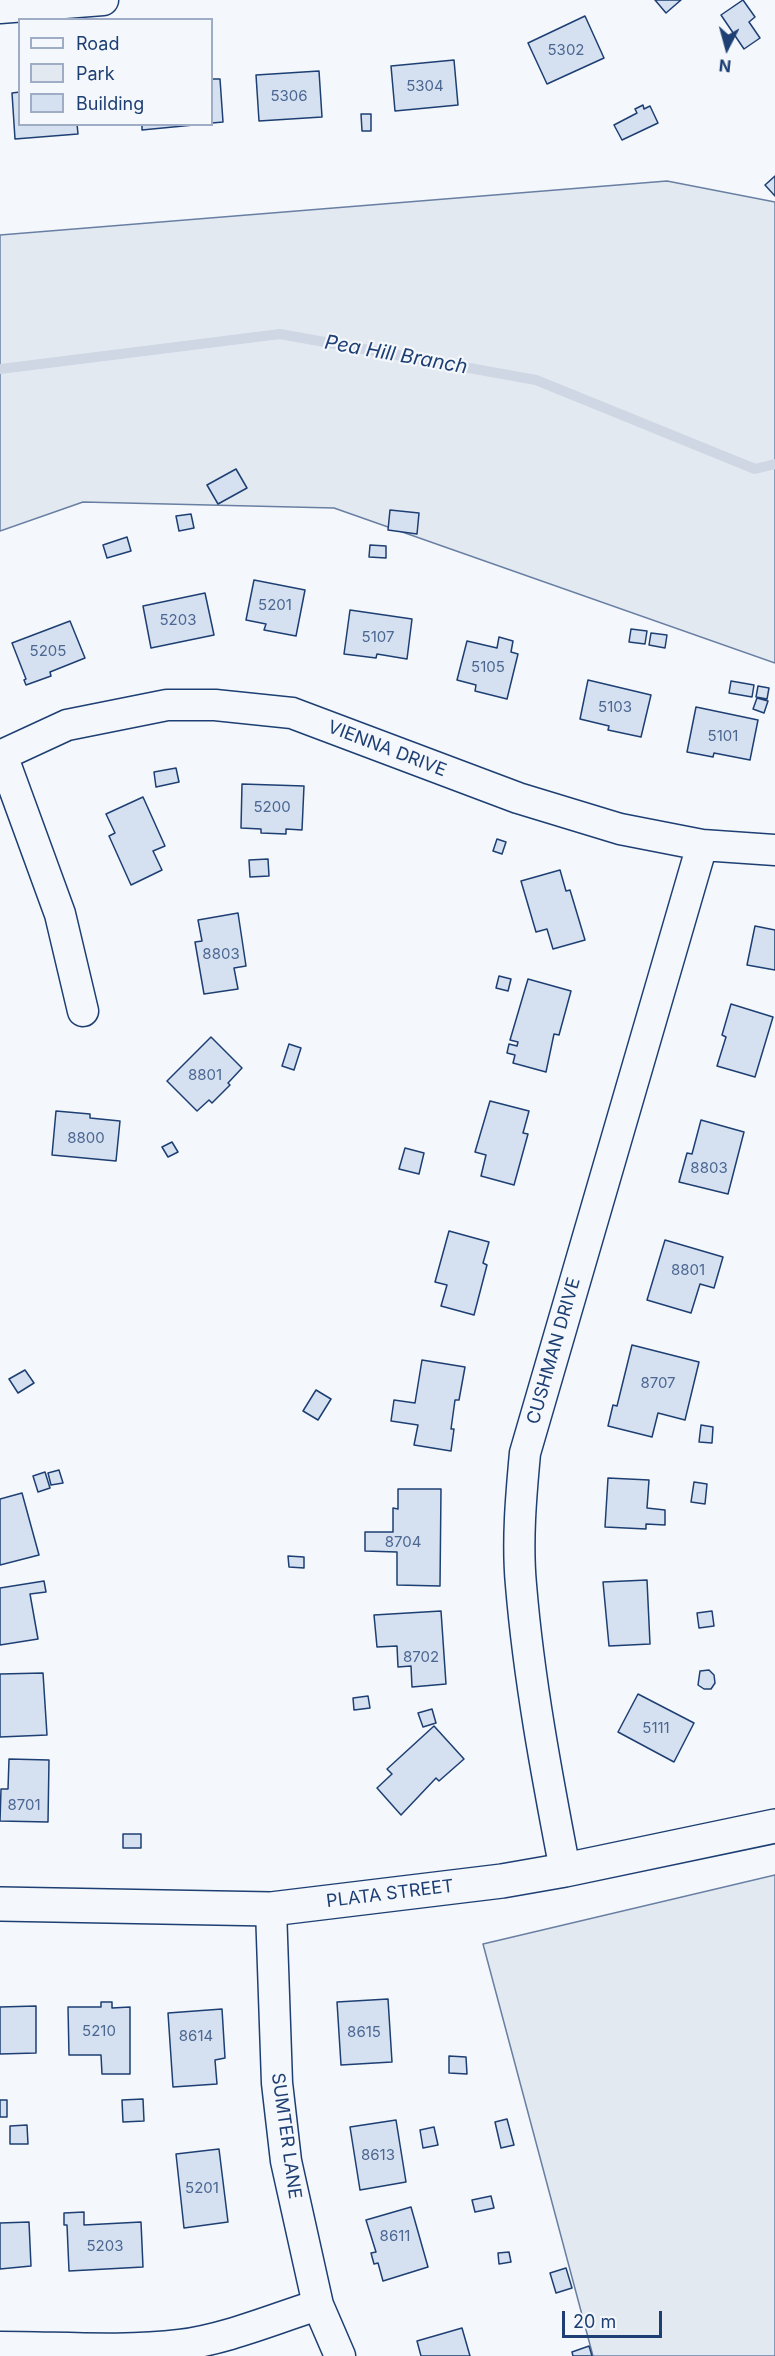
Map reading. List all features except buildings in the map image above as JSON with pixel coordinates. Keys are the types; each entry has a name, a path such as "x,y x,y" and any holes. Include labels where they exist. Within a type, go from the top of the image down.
{"street":[{"path":"0,8 103,0"},
{"name":"VIENNA DRIVE","path":"1,755 66,725 167,705 215,705 292,713 519,798 621,829 702,845 775,850"},
{"path":"1,755 60,915 83,1011"},
{"name":"CUSHMAN DRIVE","path":"565,1870 543,1756 520,1584 520,1499 525,1453 702,845"},
{"name":"PLATA STREET","path":"0,1904 271,1909 502,1881 775,1826"},
{"name":"SUMTER LANE","path":"271,1909 277,2083 286,2161 318,2306 340,2356"},
{"path":"0,2347 155,2347 183,2344 318,2306"}],"green space":[{"path":"667,181 775,202 775,663 334,508 83,502 0,531 0,235"},
{"path":"775,1875 775,2356 593,2356 483,1944"}],"waterway":[{"name":"Pea Hill Branch","path":"0,369 280,334 536,380 755,469 775,464"}]}
